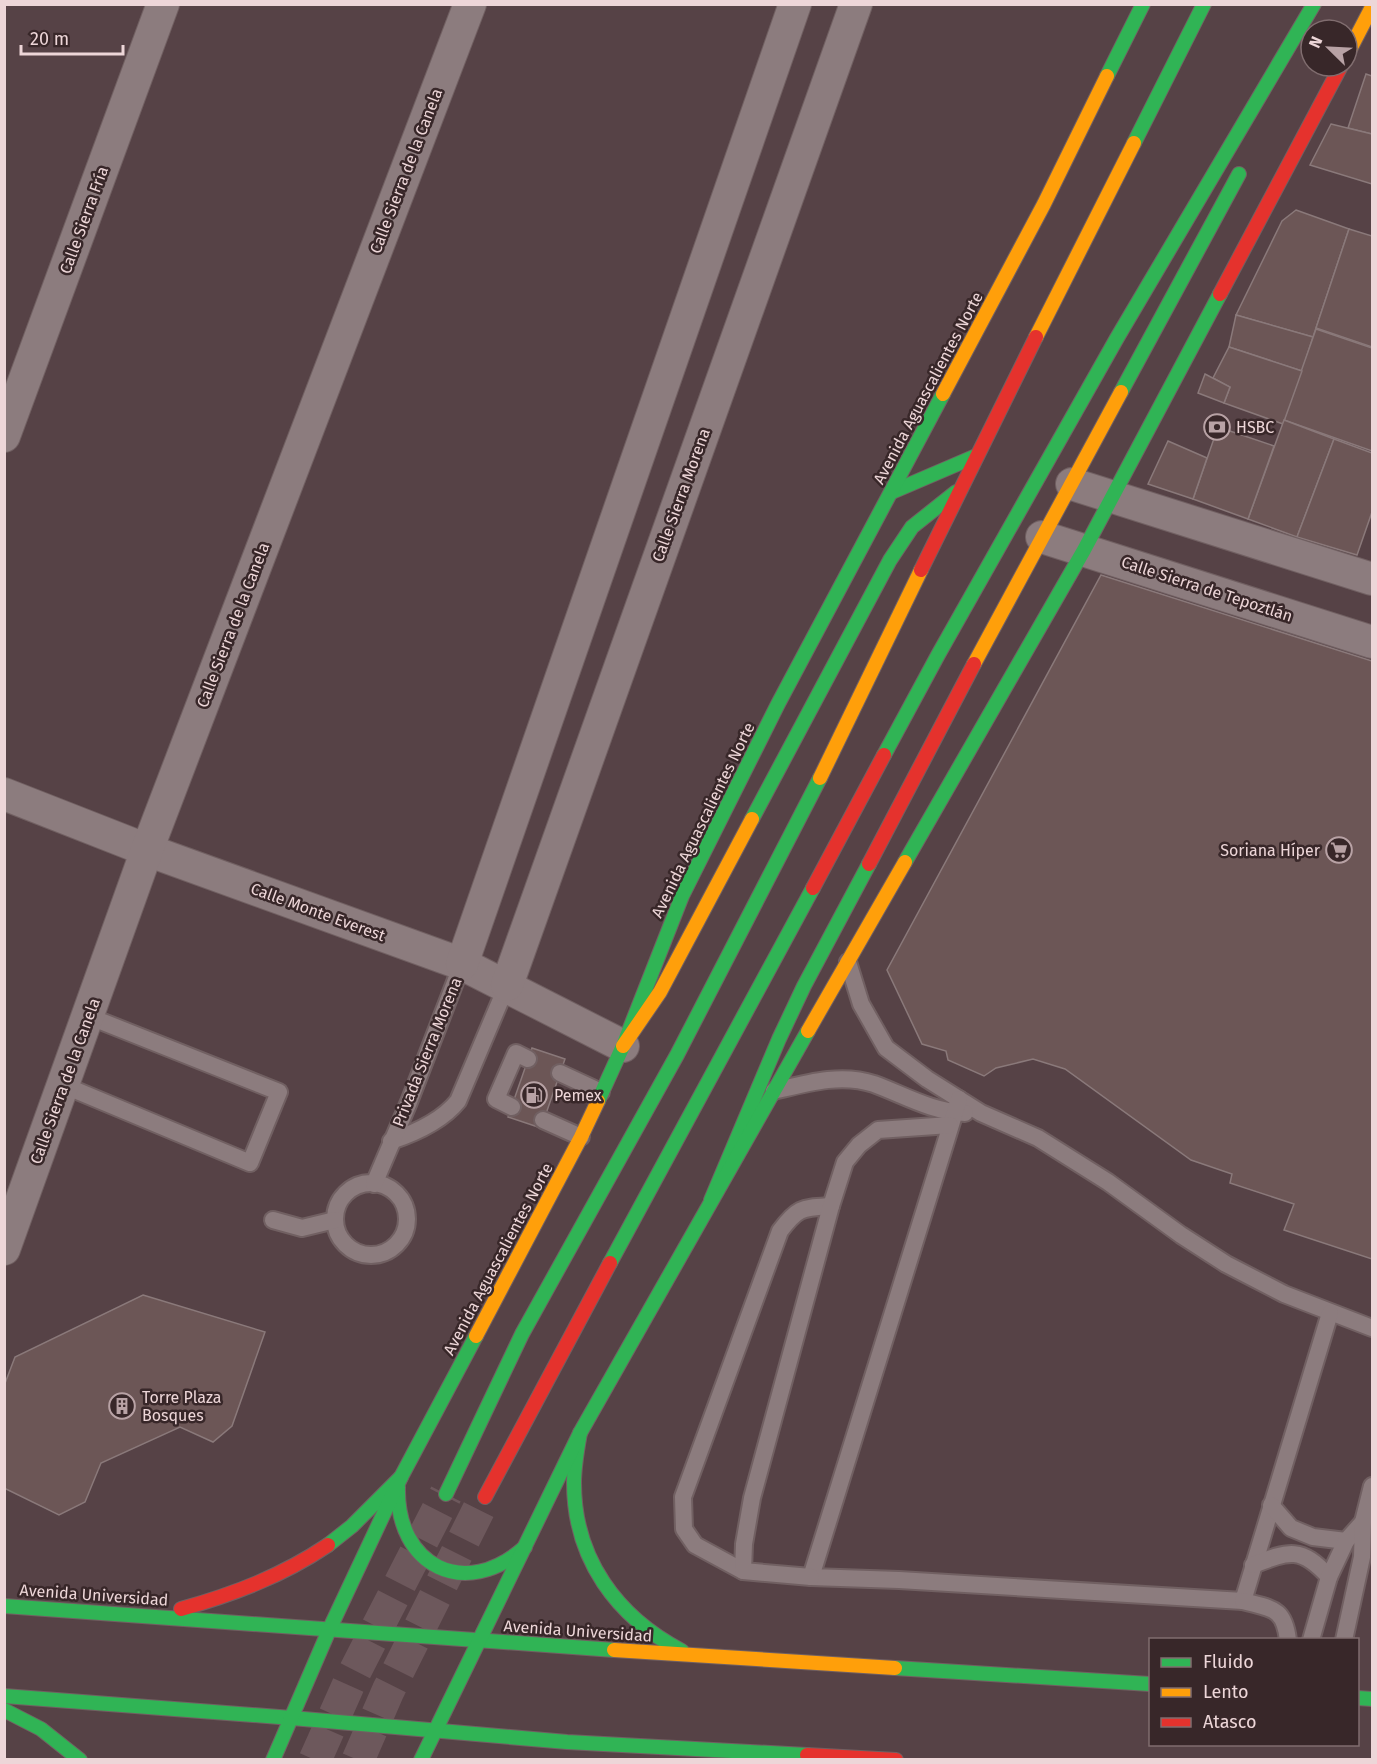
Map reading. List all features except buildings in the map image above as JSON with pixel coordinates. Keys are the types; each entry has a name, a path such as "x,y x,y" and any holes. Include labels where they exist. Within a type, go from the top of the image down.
{"main road":[{"name":"Avenida Aguascalientes Norte","path":"273,1760 330,1628 400,1481 581,1137 623,1046 682,896 778,704 1044,204 1143,4"},
{"path":"446,1494 522,1334 677,1055 800,819 976,456 1204,4"},
{"path":"1306,18 1314,4"},
{"path":"1359,32 1372,7"},
{"path":"1306,18 1329,9"},
{"path":"485,1497 561,1350 696,1107 938,655 1123,328 1299,31"},
{"path":"1270,106 1287,52"},
{"path":"421,1760 580,1433 1084,550 1335,78"},
{"path":"711,1200 780,1033 1042,537 1245,164"},
{"path":"892,492 976,456"},
{"path":"623,1046 660,992 890,560 912,527 960,490"},
{"path":"580,1433 575,1460 576,1514 582,1541 601,1579 624,1611 644,1629 666,1645 692,1655"},
{"path":"400,1481 396,1501 403,1532 412,1546 437,1566 469,1574 485,1572 508,1561 526,1545"},
{"path":"139,1614 178,1610 216,1600 253,1588 288,1571 319,1554 350,1530 400,1481"},
{"name":"Avenida Universidad","path":"4,1605 479,1641 1149,1684"},
{"path":"4,1695 567,1742 896,1760"},
{"path":"4,1710 41,1729 80,1760"},
{"path":"532,1754 567,1742"}],"street":[{"name":"Calle Sierra Fría","path":"4,436 163,4"},
{"name":"Calle Sierra de la Canela","path":"4,1249 147,850 470,4"},
{"path":"462,964 795,4"},
{"name":"Calle Sierra Morena","path":"507,985 856,4"},
{"path":"1072,484 1372,578"},
{"name":"Calle Sierra de Tepoztlán","path":"1042,537 1372,642"},
{"name":"Calle Monte Everest","path":"4,794 147,850 462,964 623,1046"}],"lane":[{"path":"848,962 861,1004 886,1048 927,1079 954,1112"},
{"name":"Privada Sierra Morena","path":"374,1184 413,1092 462,964"},
{"name":"Privada Sierra Morena","path":"392,1141 428,1125 458,1101 507,985"},
{"path":"63,1085 250,1163 279,1092 88,1016"},
{"path":"512,1107 496,1099 516,1053 528,1059"},
{"path":"560,1073 601,1092"},
{"path":"774,1091 826,1078 871,1083 928,1107 954,1112 981,1113 1038,1137 1108,1182 1181,1235 1226,1264 1284,1294 1372,1328"},
{"path":"743,1571 744,1544 752,1498 845,1162 859,1145 878,1130 954,1112"},
{"path":"811,1577 954,1112"},
{"path":"543,1120 581,1137"},
{"path":"374,1184 388,1188 400,1198 406,1219 404,1234 395,1245 382,1253 360,1254 353,1251 342,1240 335,1220 338,1205 346,1193 360,1186 374,1184"},
{"path":"831,1206 807,1208 793,1214 780,1231 682,1497 684,1529 695,1545 743,1571 811,1577 1243,1600 1275,1610 1286,1621 1288,1638"},
{"path":"273,1220 302,1228 335,1220"},
{"path":"1243,1600 1330,1313"},
{"path":"1344,1638 1362,1557 1363,1522 1372,1486"},
{"path":"1272,1505 1291,1528 1313,1537 1346,1541"},
{"path":"1312,1638 1329,1577 1346,1541 1363,1522"},
{"path":"1253,1565 1280,1554 1300,1554 1317,1563 1329,1577"},
{"path":"1359,1682 1367,1698"}],"tunnel":[{"path":"315,1760 351,1679 446,1494"},
{"path":"358,1760 388,1691 485,1497"}],"traffic: fast":[{"path":"1107,76 1143,4"},
{"path":"1134,143 1204,4"},
{"path":"884,755 1117,338 1314,4"},
{"path":"1121,392 1239,174"},
{"path":"905,862 1084,550 1220,294"},
{"path":"598,1101 623,1046 682,896 778,704 943,394"},
{"path":"892,492 976,456"},
{"path":"752,819 890,560 912,527 956,492"},
{"path":"446,1494 522,1334 677,1055 820,778"},
{"path":"711,1200 779,1039 804,986 869,864"},
{"path":"610,1263 813,888"},
{"path":"421,1760 580,1433 808,1031"},
{"path":"273,1760 330,1628 401,1477 476,1336"},
{"path":"580,1433 574,1477 576,1511 591,1561 619,1603 638,1621 682,1651"},
{"path":"328,1545 352,1526 401,1477"},
{"path":"398,1487 400,1514 409,1537 421,1555 438,1567 458,1573 480,1572 502,1563 525,1547"},
{"path":"4,1606 614,1650"},
{"path":"895,1668 1149,1684"},
{"path":"4,1696 567,1742 807,1755"},
{"path":"1359,1698 1372,1699"},
{"path":"4,1710 41,1729 80,1760"}],"traffic: slow":[{"path":"1359,32 1372,7"},
{"path":"943,394 1044,204 1107,76"},
{"path":"1036,337 1134,143"},
{"path":"974,664 1121,392"},
{"path":"820,778 921,570"},
{"path":"623,1046 660,992 752,819"},
{"path":"808,1031 905,862"},
{"path":"476,1336 598,1101"},
{"path":"614,1650 895,1668"}],"traffic: jam":[{"path":"1220,294 1335,78"},
{"path":"921,570 1036,337"},
{"path":"869,864 974,664"},
{"path":"813,888 884,755"},
{"path":"485,1497 610,1263"},
{"path":"181,1609 257,1583 293,1566 328,1545"},
{"path":"807,1755 896,1760"}],"place":[{"name":"HSBC","path":"1217,427"},
{"name":"Soriana Híper","path":"1339,850"},
{"name":"Pemex","path":"534,1095"},
{"name":"Torre Plaza Bosques","path":"122,1406"}]}
